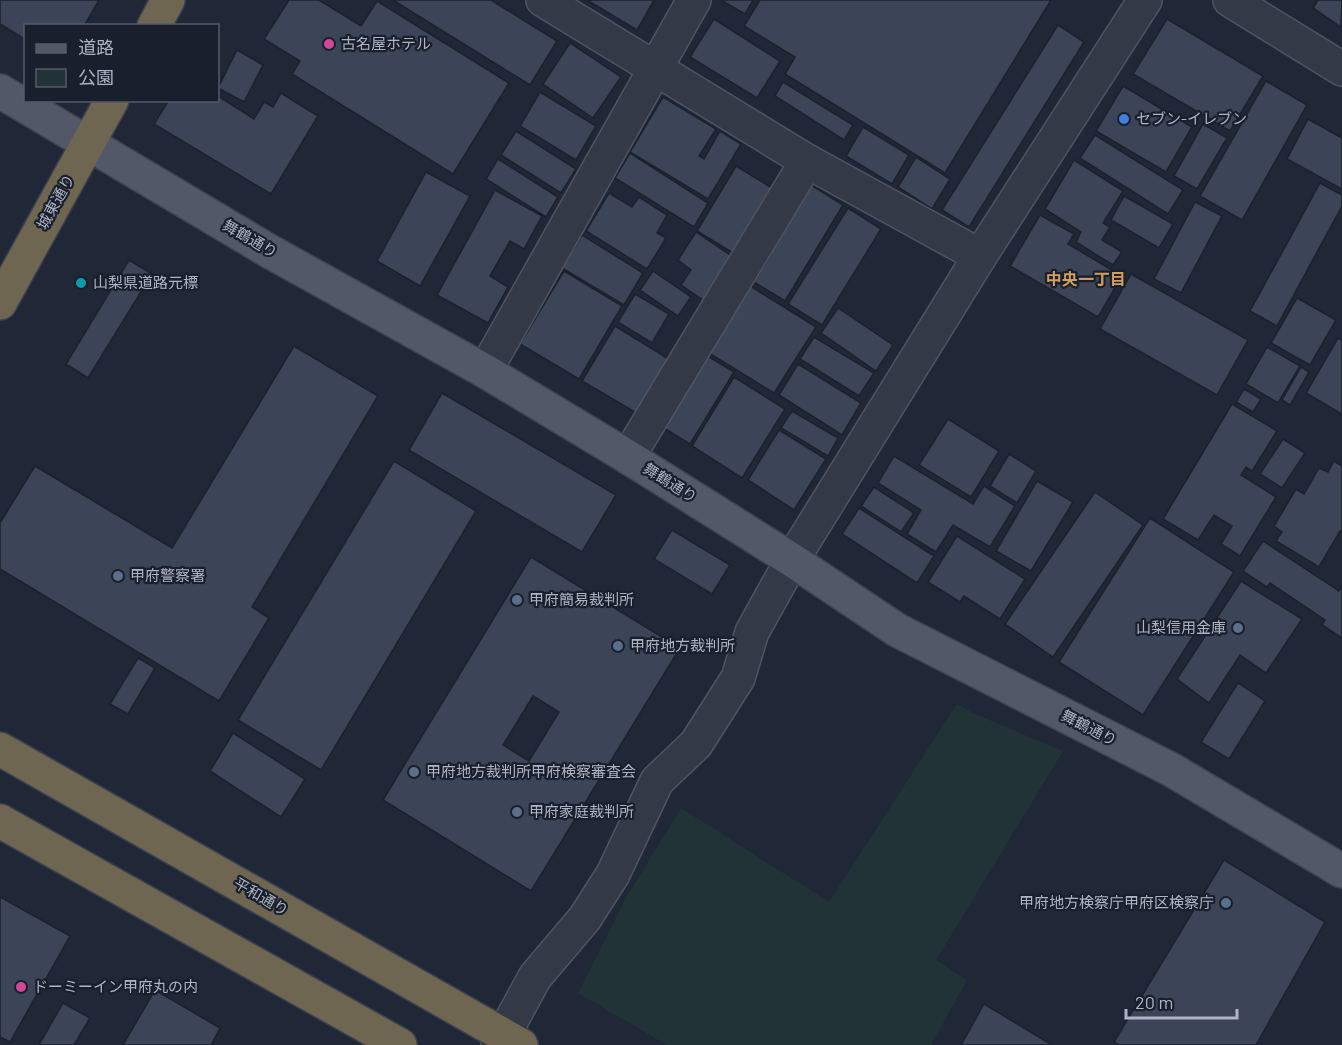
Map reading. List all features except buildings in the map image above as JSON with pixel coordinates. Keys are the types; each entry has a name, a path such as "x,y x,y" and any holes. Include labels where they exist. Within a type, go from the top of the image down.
{"highway":[{"path":"155,24 168,0"},
{"name":"城東通り","path":"0,303 111,102"},
{"name":"平和通り","path":"0,749 507,1042"},
{"path":"0,821 392,1043"}],"main road":[{"name":"舞鶴通り","path":"0,91 269,251 485,371 792,560 897,630 1172,770 1342,871"}],"street":[{"path":"543,0 807,161 980,256"},
{"path":"485,371 694,0"},
{"path":"507,1042 535,977 585,918 613,874 657,781 696,744 738,678 752,632 792,560 980,256 1145,0"},
{"path":"1230,0 1342,69"},
{"path":"628,457 807,161"}],"green space":[{"path":"957,704 975,714 1063,751 936,960 967,980 931,1045 667,1045 578,993 626,898 681,808 829,902"}],"place":[{"name":"古名屋ホテル","path":"329,44"},
{"name":"セブン-イレブン","path":"1124,119"},
{"name":"山梨県道路元標","path":"81,283"},
{"name":"甲府警察署","path":"118,576"},
{"name":"甲府簡易裁判所","path":"517,600"},
{"name":"山梨信用金庫","path":"1238,628"},
{"name":"甲府地方裁判所","path":"618,646"},
{"name":"甲府地方裁判所甲府検察審査会","path":"414,772"},
{"name":"甲府家庭裁判所","path":"517,812"},
{"name":"甲府地方検察庁甲府区検察庁","path":"1226,903"},
{"name":"ドーミーイン甲府丸の内","path":"21,987"}],"district":[{"name":"中央一丁目","path":"1086,279"}]}
